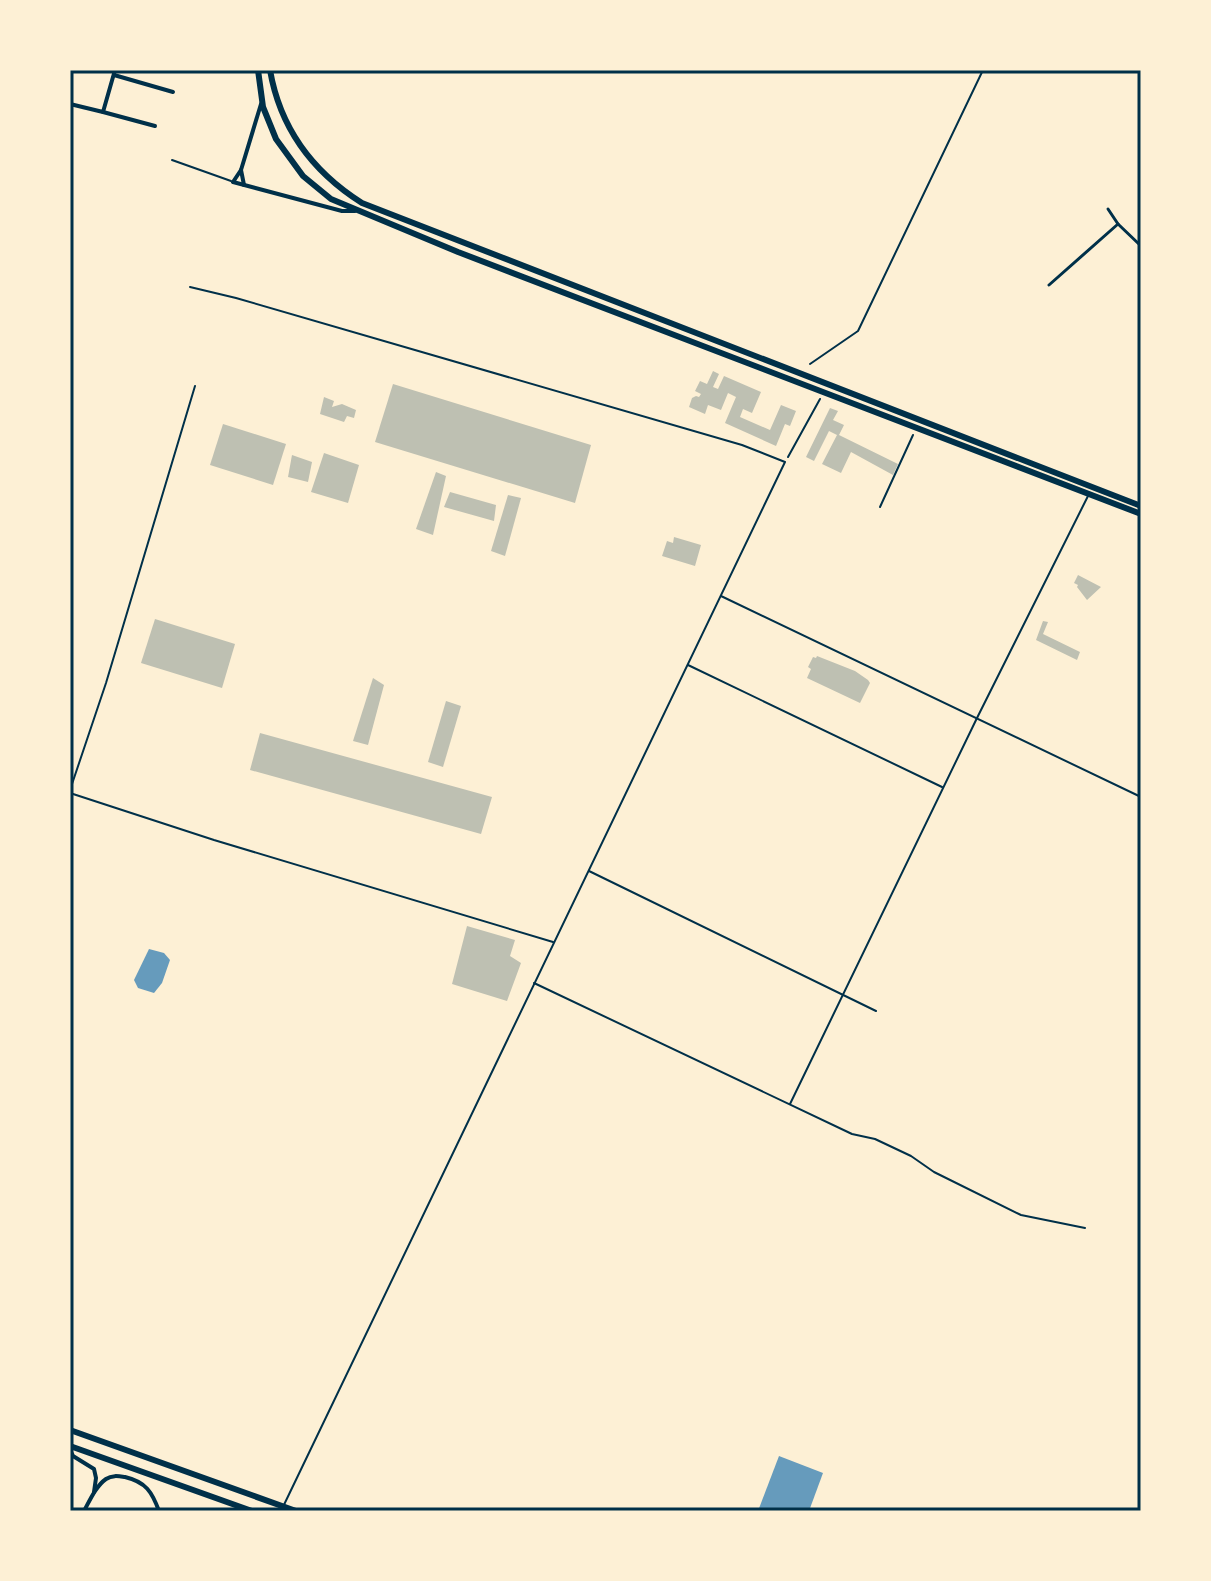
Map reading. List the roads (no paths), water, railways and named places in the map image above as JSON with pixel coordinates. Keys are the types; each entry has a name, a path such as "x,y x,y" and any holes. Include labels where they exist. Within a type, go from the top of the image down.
{"main road":[{"path":"258,70 270,127 293,166 323,194 355,211 1141,514"},
{"path":"270,70 274,92 291,132 314,165 362,203 1141,506"},
{"path":"262,100 274,92"},
{"path":"355,211 362,203"},
{"path":"70,1430 296,1511"},
{"path":"70,1448 252,1511"}],"street":[{"path":"102,112 114,72 173,92"},
{"path":"262,100 241,170 233,182 342,211 355,211"},
{"path":"70,104 155,126"},
{"path":"241,170 244,185"},
{"path":"1108,209 1118,224 1141,246"},
{"path":"1049,285 1118,224"},
{"path":"70,1448 73,1456 94,1469 93,1494"},
{"path":"145,1485 150,1474"},
{"path":"84,1511 93,1494 109,1477 120,1476 145,1485 151,1491 159,1511"}],"lane":[{"path":"810,364 858,331 983,70"},
{"path":"172,160 233,182"},
{"path":"190,287 742,445 785,462 282,1508"},
{"path":"195,386 104,692 70,792 226,844 553,942"},
{"path":"790,1104 977,718 1090,494"},
{"path":"720,596 1141,797"},
{"path":"687,665 944,787"},
{"path":"588,870 876,1011"},
{"path":"534,983 852,1134 887,1144 934,1172 1021,1215 1085,1228"}],"water":[{"path":"149,949 164,953 170,960 162,983 154,993 138,988 134,980"},
{"path":"779,1456 823,1473 809,1511 758,1511"}]}
